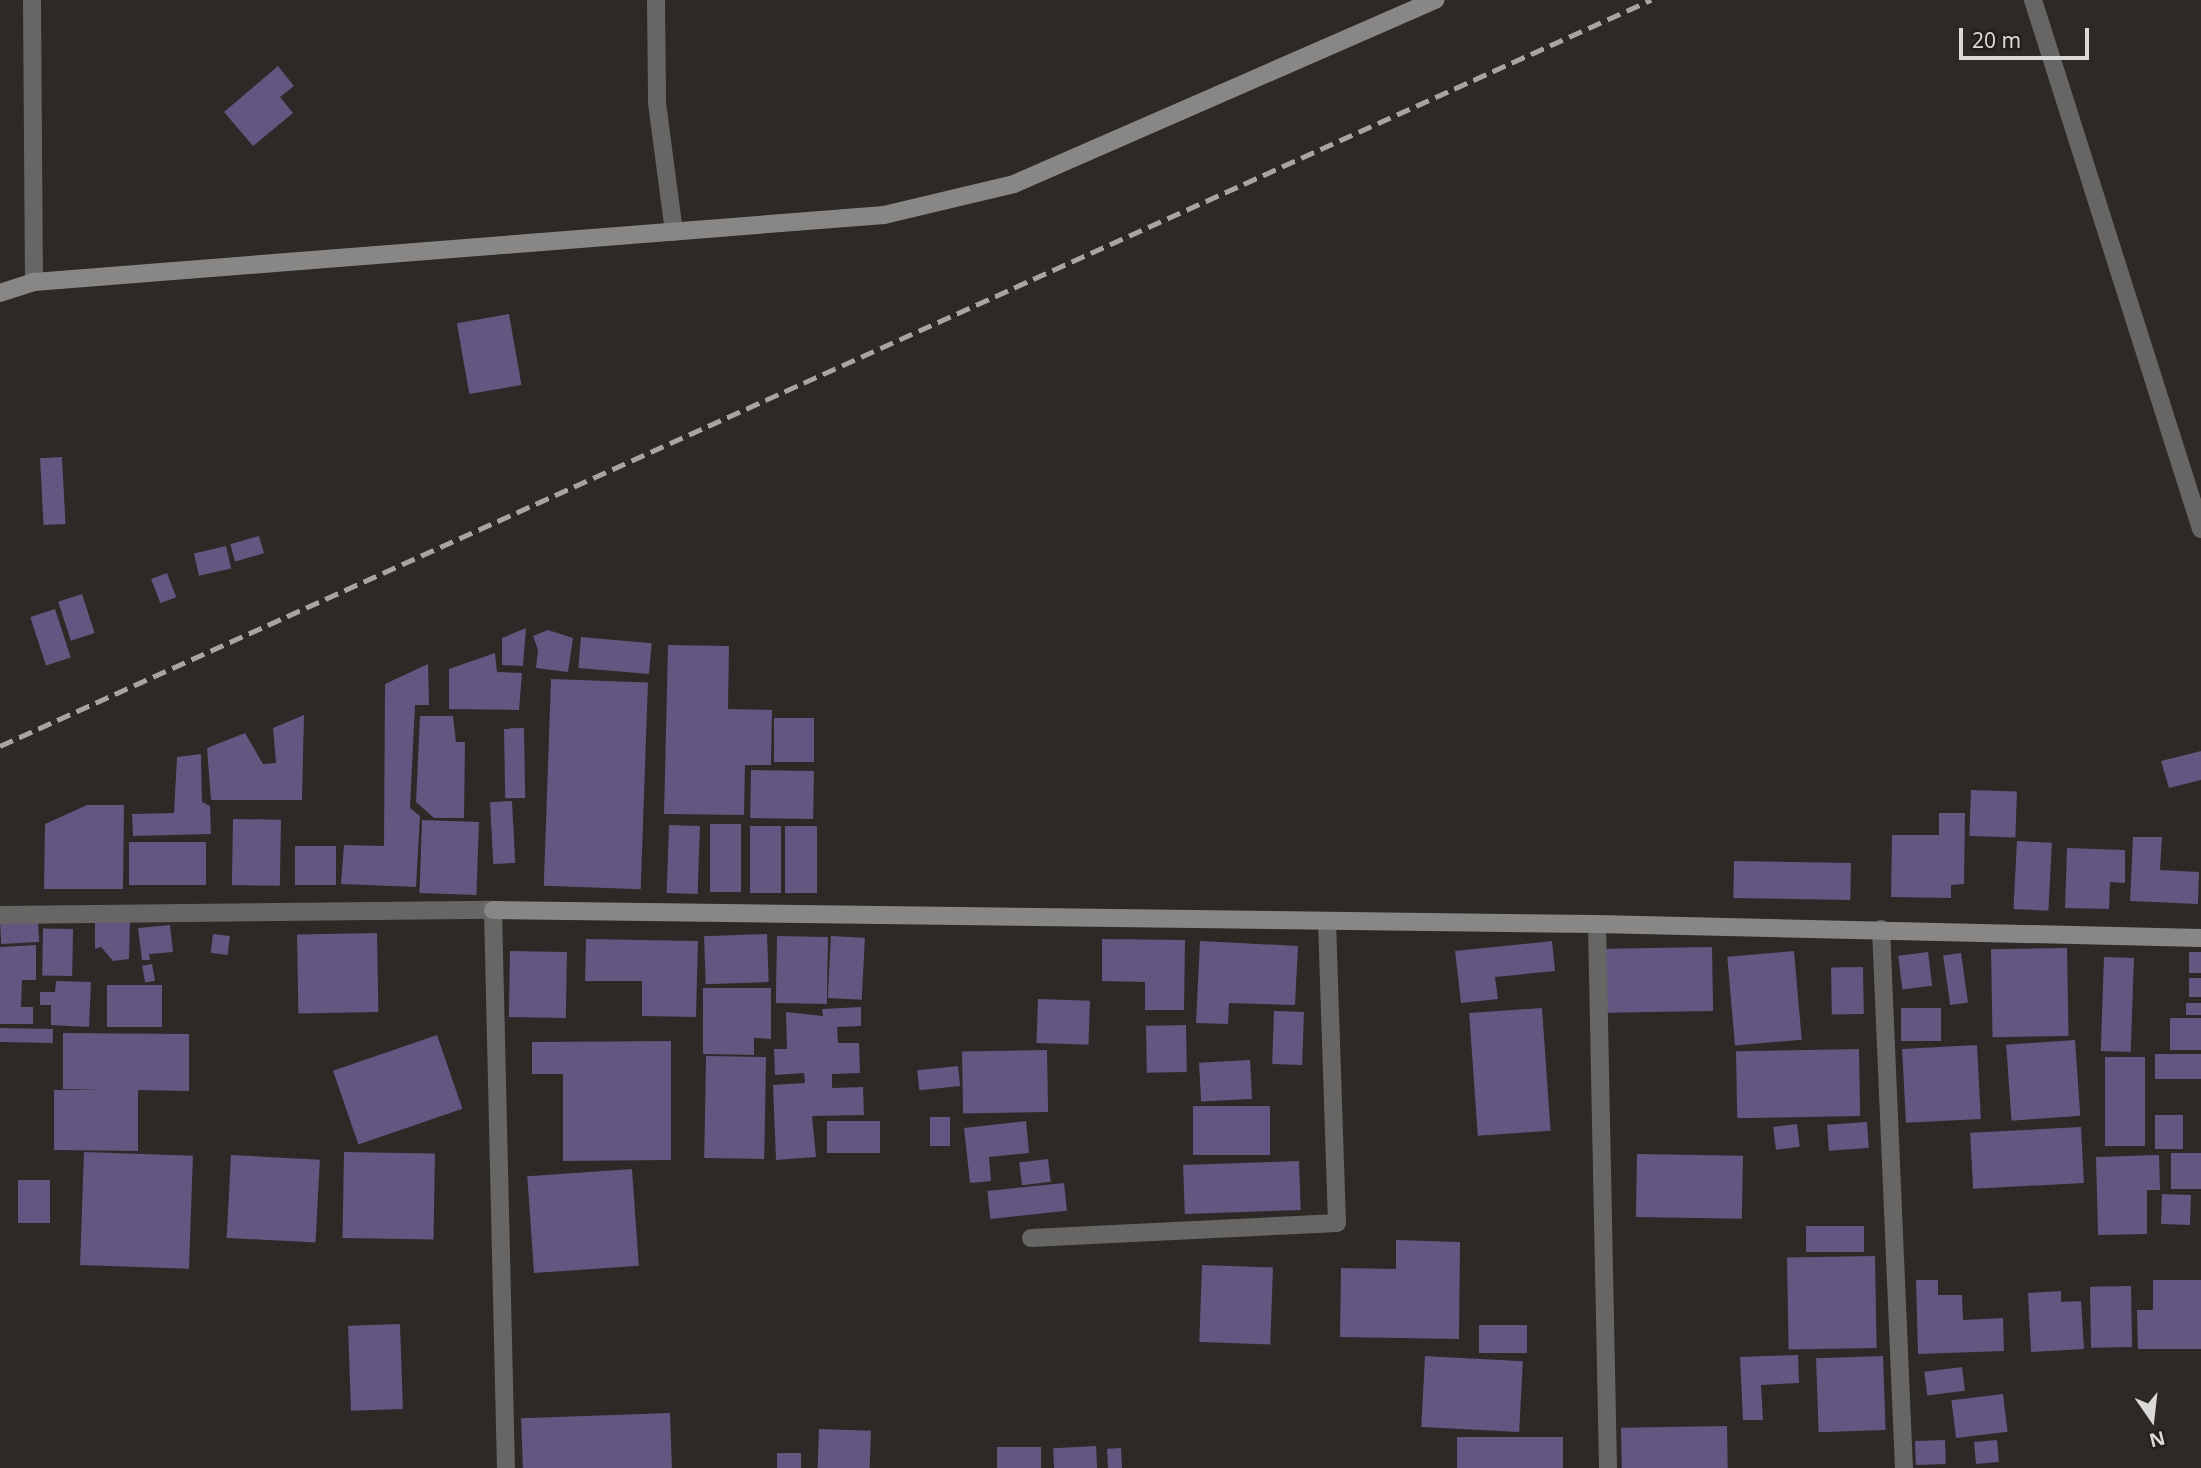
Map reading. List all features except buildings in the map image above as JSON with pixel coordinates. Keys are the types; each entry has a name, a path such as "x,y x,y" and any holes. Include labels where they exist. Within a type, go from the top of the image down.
{"street":[{"path":"32,0 34,282"},
{"path":"656,0 657,103 674,232"},
{"path":"0,293 34,282 884,215 1014,184 1436,0"},
{"path":"2033,0 2201,529"},
{"path":"493,910 506,1468"},
{"path":"0,915 493,910 1597,924 2201,938"},
{"path":"1031,1238 1337,1223 1327,921"},
{"path":"1597,924 1608,1468"},
{"path":"1881,929 1904,1468"}],"railway":[{"path":"0,746 1651,0"}]}
